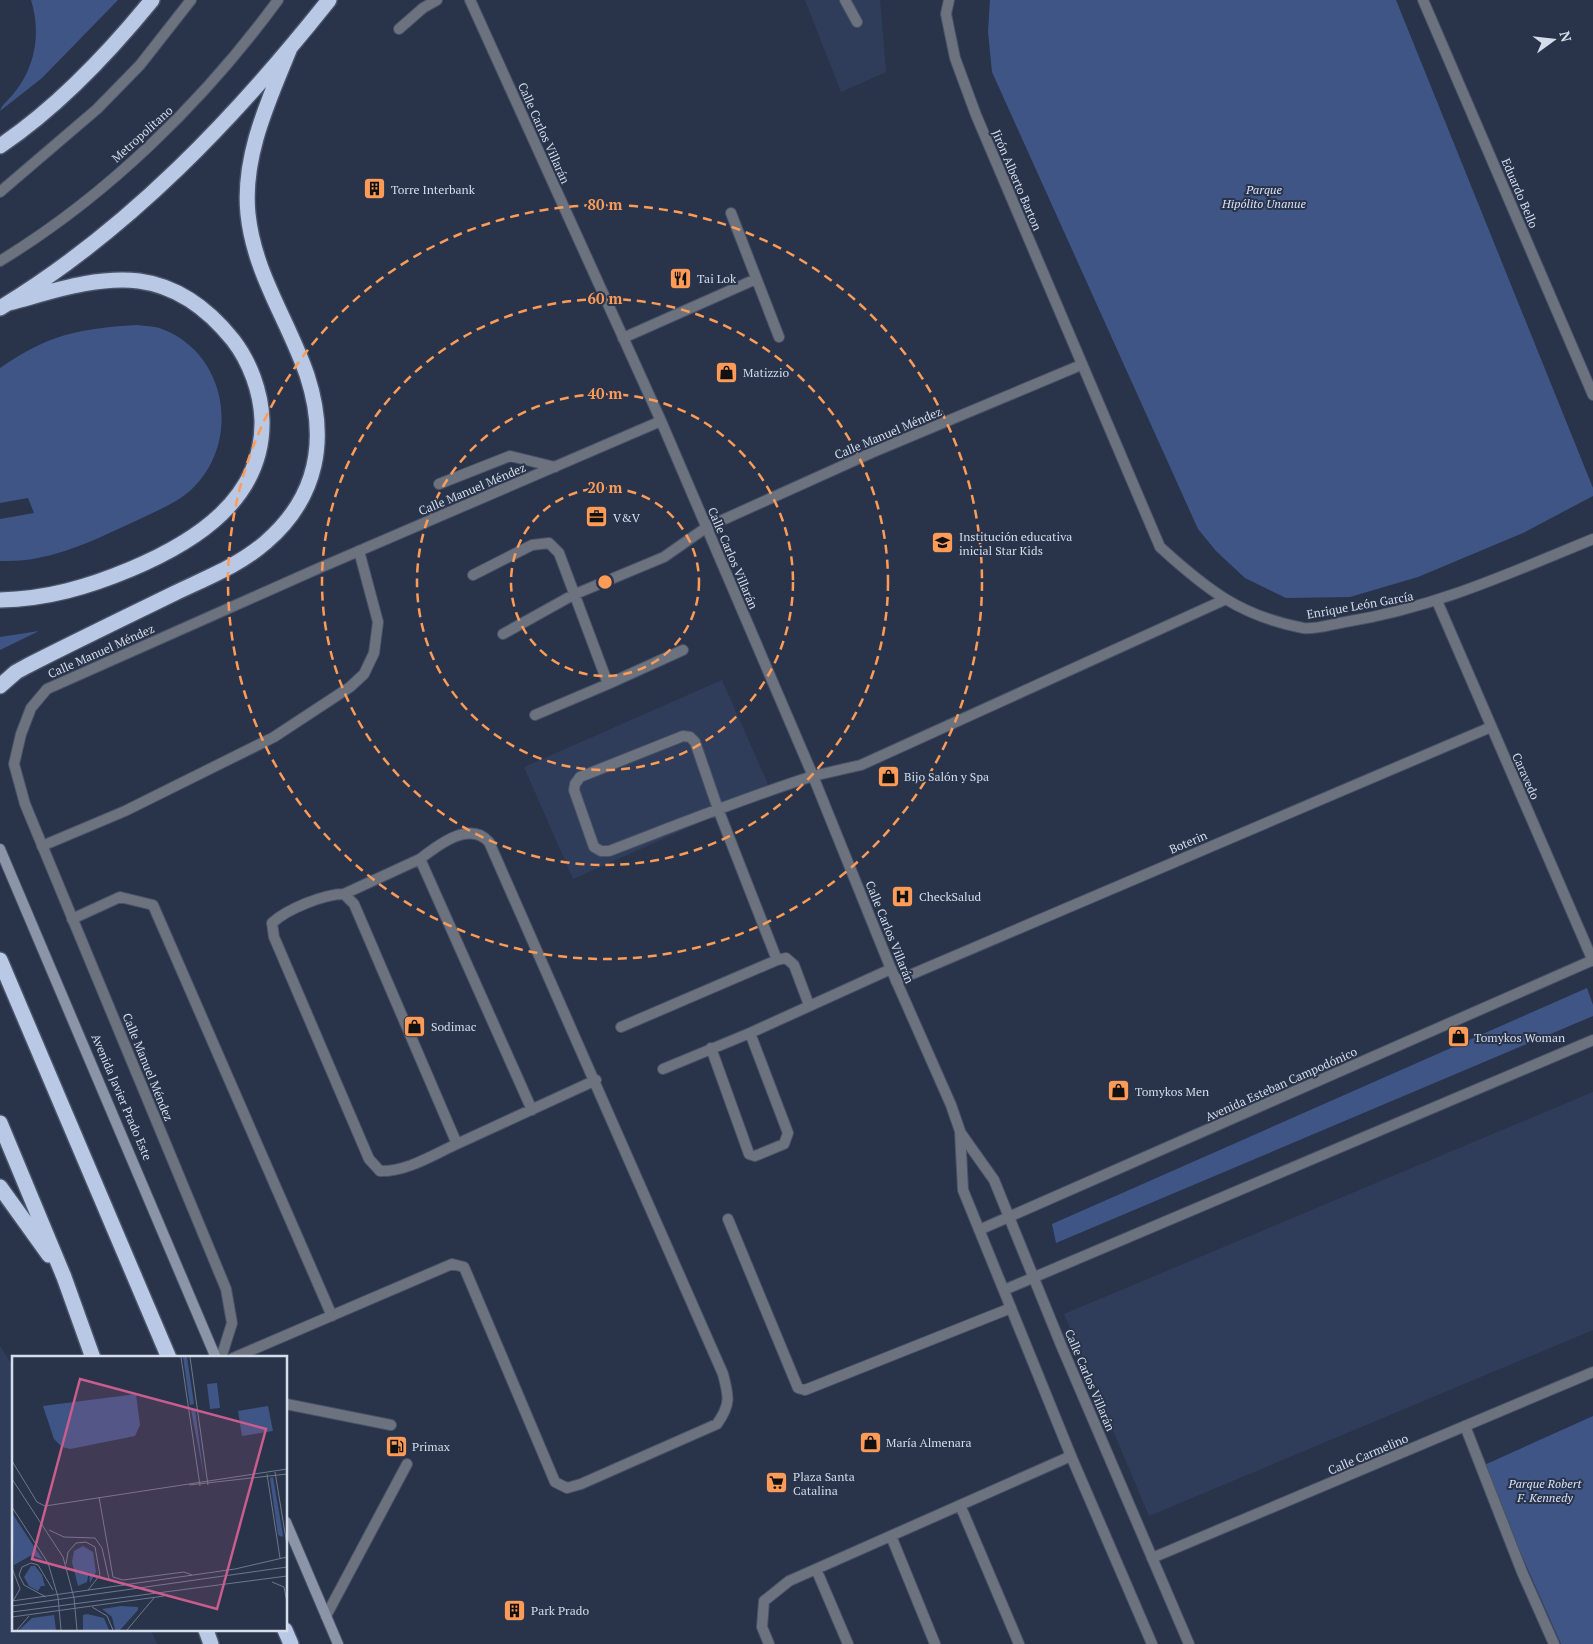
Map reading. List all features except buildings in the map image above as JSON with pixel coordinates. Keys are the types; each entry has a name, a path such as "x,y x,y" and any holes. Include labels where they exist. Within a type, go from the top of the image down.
{"highway":[{"path":"0,146 66,94 127,31 152,0"},
{"path":"4,306 84,250 169,176 230,116 329,0"},
{"path":"0,686 16,672 246,558 279,530 303,499 314,466 318,439 313,395 306,373 257,259 248,215 246,194 259,130 290,48"},
{"path":"0,600 45,597 73,591 166,554 188,541 222,514 247,482 260,446 262,427 261,409 256,387 238,346 207,312 186,297 162,287 139,281 110,280 76,285 4,306"},
{"path":"0,960 168,1356"},
{"path":"0,1122 64,1277 91,1356"},
{"path":"0,1187 64,1277"},
{"path":"207,1632 211,1644"},
{"path":"287,1632 291,1644"}],"main road":[{"name":"Avenida Javier Prado Este","path":"0,849 215,1356"},
{"path":"288,1527 338,1644"}],"street":[{"path":"0,192 97,109 140,66 192,0"},
{"name":"Metropolitano","path":"0,261 40,234 113,177 189,108 254,32 278,0"},
{"path":"399,29 423,8 437,0"},
{"name":"Calle Carlos Villarán","path":"470,0 661,420 813,776 891,969 951,1105 960,1131 994,1180 1033,1277 1189,1644"},
{"path":"845,0 857,22"},
{"name":"Jirón Alberto Barton","path":"949,0 946,14 955,58 1010,197 1081,365"},
{"name":"Eduardo Bello","path":"1423,0 1593,395"},
{"path":"731,213 779,337"},
{"path":"623,338 756,279"},
{"name":"Calle Manuel Méndez","path":"503,634 573,595 664,556 707,527 871,454 1081,365"},
{"name":"Enrique León García","path":"1081,365 1160,547 1194,578 1224,600 1263,617 1306,628 1370,618 1465,592 1593,539"},
{"name":"Calle Manuel Méndez","path":"222,1356 232,1323 226,1289 25,804 14,764 20,734 31,708 47,689 661,420"},
{"path":"439,484 510,456 555,467"},
{"path":"473,575 532,545 549,543 559,552 573,595 608,684"},
{"path":"42,846 125,810 274,736 350,687 364,674 374,652 378,622 359,551"},
{"path":"777,960 718,809 695,742 690,737 683,736 580,777 575,784 574,790 594,847 601,851 609,851 718,809 813,776 861,765 1224,600"},
{"name":"Caravedo","path":"1437,601 1593,961"},
{"path":"535,715 684,650"},
{"name":"Boterin","path":"896,981 1491,727"},
{"path":"238,1356 452,1264 464,1268 555,1482 567,1488 581,1484 717,1424 727,1410 728,1395 723,1374 596,1080 489,842 483,835 470,832 439,844 420,859 344,894 332,894 280,915 272,923 274,937 369,1159 380,1171 394,1171 596,1080"},
{"path":"420,859 532,1110"},
{"path":"344,894 354,904 456,1144"},
{"path":"72,919 120,897 153,905 332,1316"},
{"path":"621,1028 777,960 786,958 794,965 809,1005"},
{"name":"Avenida Esteban Campodónico","path":"979,1230 1593,961"},
{"path":"663,1069 891,969"},
{"path":"711,1048 749,1154 756,1156 784,1144 788,1133 750,1032"},
{"path":"1004,1290 1593,1040"},
{"name":"Calle Carlos Villarán","path":"960,1131 963,1190 1072,1456 1152,1644"},
{"path":"728,1219 798,1388 805,1390 1012,1308"},
{"name":"Calle Carmelino","path":"1152,1558 1593,1372"},
{"path":"288,1404 391,1425"},
{"path":"1465,1426 1522,1572 1554,1644"},
{"path":"769,1644 762,1627 764,1601 789,1580 1072,1456"},
{"path":"326,1616 408,1464"},
{"path":"960,1504 1018,1644"},
{"path":"891,1536 934,1644"},
{"path":"816,1568 848,1644"}],"shaded area":[{"path":"805,0 880,0 886,72 841,92"},
{"path":"722,680 771,791 573,879 524,767"},
{"path":"1593,1092 1593,1330 1149,1516 1064,1314"},
{"path":"0,1346 12,1365 12,1632 152,1632 157,1644 0,1644"}],"green space":[{"path":"31,0 118,0 42,78 0,111 21,83 32,60 36,24"},
{"name":"Parque Hipólito Unanue","path":"990,0 1396,0 1593,488 1593,496 1523,533 1418,577 1350,597 1286,598 1245,578 1216,551 1198,529 992,72 988,32"},
{"path":"136,325 162,329 184,341 201,358 213,378 220,401 221,424 217,448 207,470 192,489 180,498 106,535 55,554 19,561 0,561 0,519 34,513 28,498 0,503 0,368 34,348 65,335 80,331"},
{"path":"39,631 0,650 0,637"},
{"path":"1587,988 1593,1005 1593,1016 1056,1243 1052,1224"},
{"name":"Parque Robert F. Kennedy","path":"1593,1416 1593,1644 1561,1644 1482,1466"}],"place":[{"name":"Torre Interbank","path":"375,189"},
{"name":"Tai Lok","path":"681,278"},
{"name":"Matizzio","path":"727,372"},
{"name":"V&V","path":"597,517"},
{"name":"Institución educativa inicial Star Kids","path":"943,543"},
{"name":"Bijo Salón y Spa","path":"888,776"},
{"name":"CheckSalud","path":"903,896"},
{"name":"Sodimac","path":"415,1026"},
{"name":"Tomykos Woman","path":"1458,1037"},
{"name":"Tomykos Men","path":"1119,1091"},
{"name":"María Almenara","path":"870,1442"},
{"name":"Primax","path":"396,1446"},
{"name":"Plaza Santa Catalina","path":"777,1483"},
{"name":"Park Prado","path":"515,1610"}]}
